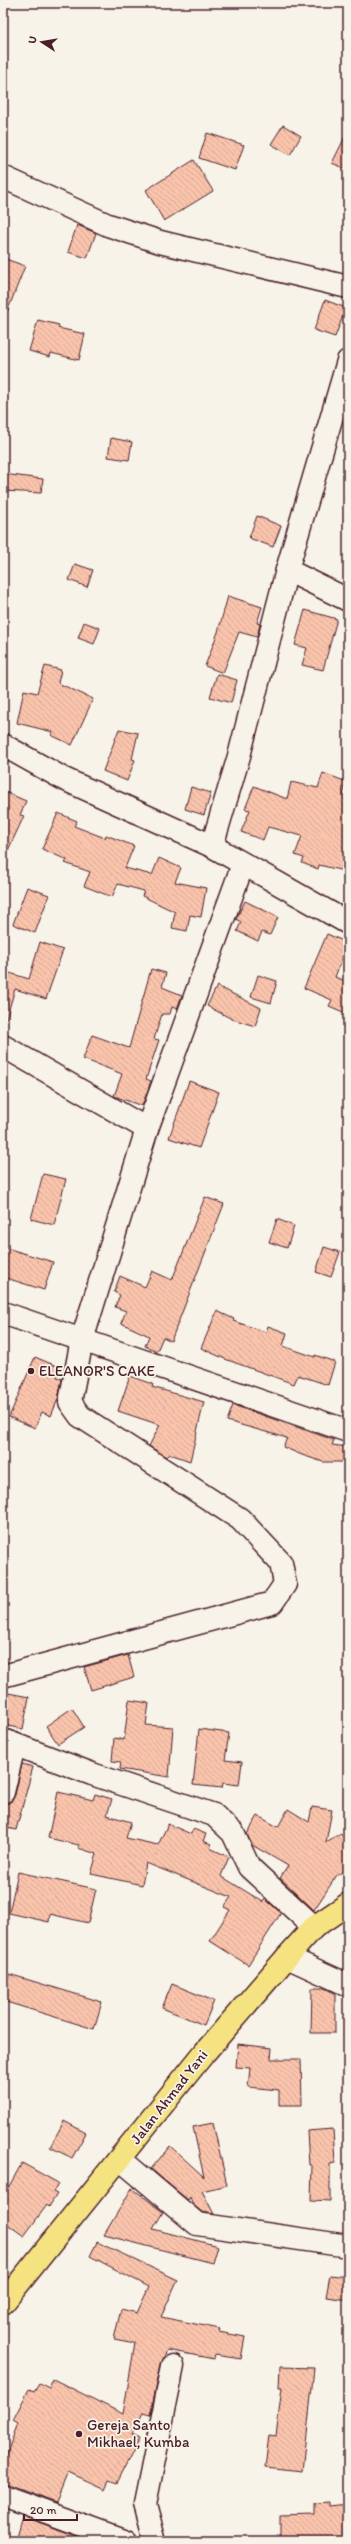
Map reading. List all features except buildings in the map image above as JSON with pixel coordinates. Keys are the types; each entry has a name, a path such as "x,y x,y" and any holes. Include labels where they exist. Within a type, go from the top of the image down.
{"highway":[{"name":"Jalan Ahmad Yani","path":"3,2303 205,2052 286,1957 314,1927 348,1904"}],"street":[{"path":"3,176 108,225 160,242 348,287"},
{"path":"212,846 239,756 287,570 348,361"},
{"path":"287,570 348,600"},
{"path":"3,745 64,779 212,846 348,922"},
{"path":"3,1676 272,1603 285,1584 281,1563 240,1519 80,1416 70,1402 82,1340 147,1129 243,864"},
{"path":"3,1046 147,1129"},
{"path":"3,1313 348,1431"},
{"path":"3,1792 9,1743 214,1815 233,1833 249,1867 314,1927"},
{"path":"286,1957 348,1985"},
{"path":"120,2159 197,2224 348,2246"},
{"path":"155,2541 145,2504 173,2366"},
{"path":"3,2496 126,2541"}],"place":[{"name":"ELEANOR'S CAKE","path":"31,1371"},
{"name":"Gereja Santo Mikhael, Kumba","path":"79,2434"}]}
